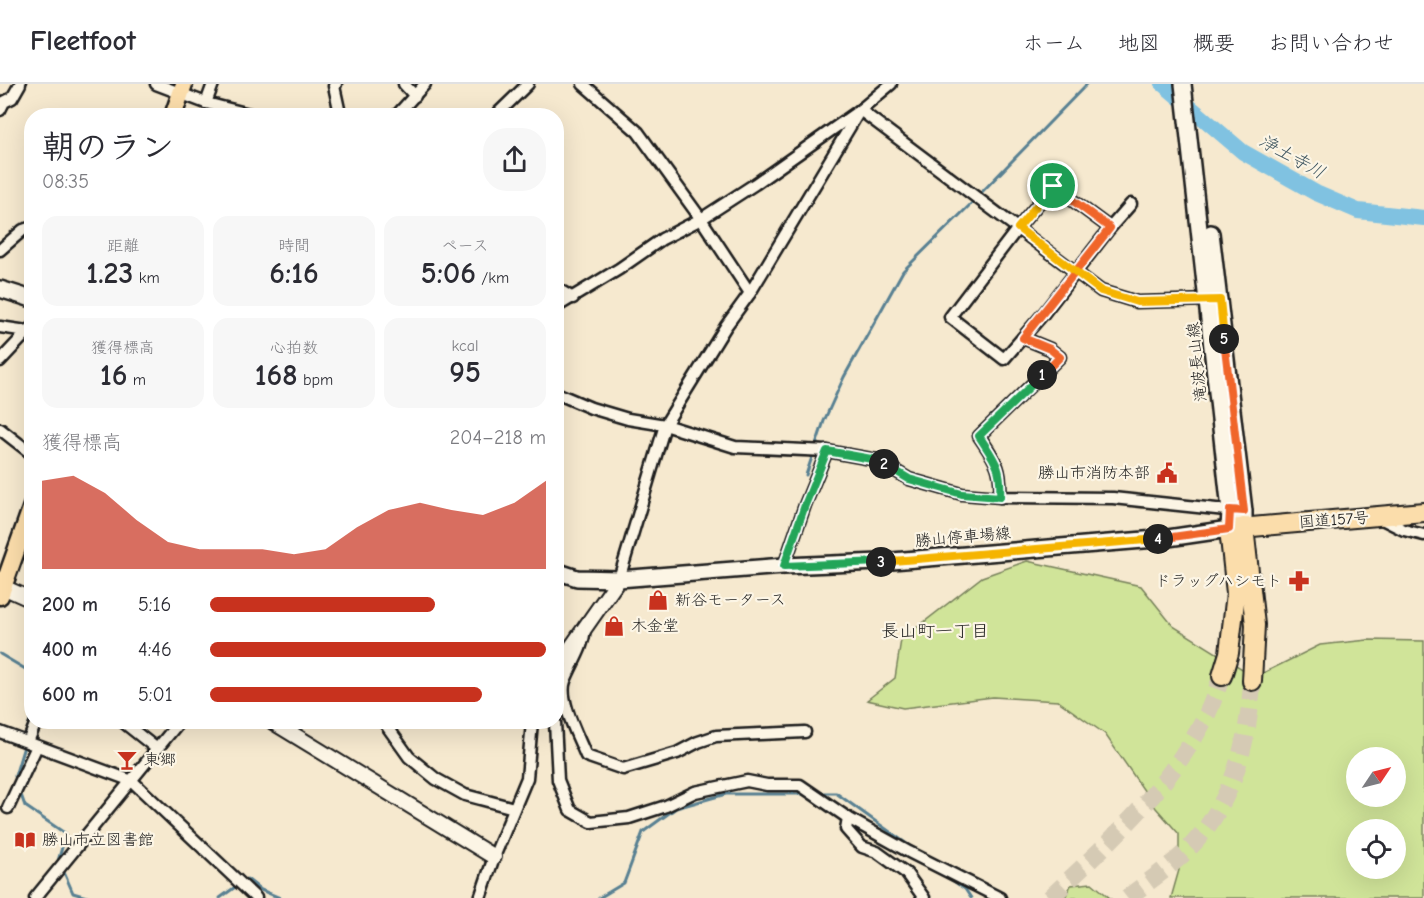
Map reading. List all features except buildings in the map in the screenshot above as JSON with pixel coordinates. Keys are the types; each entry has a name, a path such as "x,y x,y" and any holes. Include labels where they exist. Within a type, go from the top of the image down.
{"highway":[{"name":"国道157号","path":"1237,519 1379,517 1424,512"},
{"path":"1222,676 1228,654 1236,593 1237,519"},
{"path":"1237,519 1255,625 1252,681"}],"main road":[{"name":"滝波長山線","path":"1183,84 1195,149 1214,300 1237,519"},
{"name":"滝波長山線","path":"1193,84 1195,149"},
{"path":"176,108 182,89"},
{"path":"0,289 24,296"},
{"name":"勝山停車場線","path":"564,574 577,578 619,579 784,566 880,562 1168,538 1237,519"},
{"path":"1,590 24,528"}],"street":[{"path":"0,111 4,102 12,98 20,84"},
{"path":"156,84 182,89 206,103 226,108"},
{"path":"206,103 213,84"},
{"path":"404,84 415,96"},
{"path":"404,108 425,84"},
{"path":"503,108 528,84"},
{"path":"584,84 638,132 701,219 750,293"},
{"path":"564,302 662,239 701,219 860,111 891,84"},
{"path":"334,85 339,108"},
{"path":"860,111 1101,291 1137,302 1214,300"},
{"path":"564,658 619,579 665,425 726,326 750,293 860,111"},
{"path":"1110,228 1053,186 950,318 1004,359 1131,204"},
{"path":"0,250 24,230"},
{"path":"564,293 573,298"},
{"path":"0,327 24,329"},
{"path":"0,361 24,335"},
{"path":"1000,497 1001,480 998,466 979,436 1060,357 1050,349 1023,338"},
{"path":"564,396 591,408 628,419 665,425 735,447 827,451 877,460 909,479 962,494 1000,497 1113,498 1237,519"},
{"path":"0,429 24,448"},
{"path":"784,566 827,451"},
{"path":"1379,517 1404,530 1424,536"},
{"path":"1,590 24,597"},
{"path":"585,629 584,644 564,684 567,708 586,756 623,769 677,753 716,736 805,732"},
{"path":"8,808 32,744 35,729"},
{"path":"132,729 157,749"},
{"path":"35,898 173,729"},
{"path":"284,729 494,857"},
{"path":"389,729 409,758 436,779 465,795 514,808"},
{"path":"480,898 494,857 527,778 531,729"},
{"path":"555,729 558,780 570,810 591,822 629,818 666,806 695,792 747,781 767,785 800,785 848,818 1000,898"},
{"path":"0,732 132,781 256,898"},
{"path":"848,818 846,829 862,847 877,852 906,873 924,898"}],"green space":[{"path":"1027,561 1141,586 1173,626 1255,677 1320,645 1368,640 1424,641 1424,898 1171,898 1179,870 1179,834 1156,808 1105,734 1058,701 993,697 903,708 867,700 895,678 901,640 982,577"},
{"path":"1092,883 1110,898 1065,898 1071,885"}],"waterway":[{"path":"979,195 1087,84"},
{"name":"浄土寺川","path":"1163,84 1243,152 1316,193 1358,211 1424,218"},
{"path":"815,448 824,421 844,377 903,271 975,200"},
{"path":"806,475 813,454"},
{"path":"0,654 24,668"},
{"path":"16,780 15,776 25,743"},
{"path":"20,792 25,806 66,834 58,861 60,864"},
{"path":"818,793 836,793 911,847"},
{"path":"599,898 624,883 643,832 676,808 726,794 805,794"},
{"path":"63,870 73,893 90,898"},
{"path":"949,878 965,889 971,898"},
{"path":"244,882 247,879 261,890 280,898"},
{"path":"220,898 238,885"}],"tunnel":[{"path":"1050,898 1134,816 1171,772 1203,722 1222,676"},
{"path":"1127,898 1187,851 1208,826 1220,807 1243,746 1252,681"}],"place":[{"name":"勝山市消防本部","path":"1167,473"},
{"name":"ドラッグハシモト","path":"1299,581"},
{"name":"新谷モータース","path":"658,600"},
{"name":"木金堂","path":"614,626"},
{"name":"東郷","path":"127,760"},
{"name":"勝山市立図書館","path":"25,840"}],"district":[{"name":"長山町一丁目","path":"935,631"}],"route":[{"path":"1053,186 1018,228 1077,271 1101,291 1137,302 1220,300 1244,511 1230,510 1229,529 1168,538 880,562 784,566 827,451 877,460 909,479 962,494 1000,497 1001,480 998,466 979,436 1060,357 1050,349 1023,338 1044,314 1077,271 1110,228 1053,186"}]}
